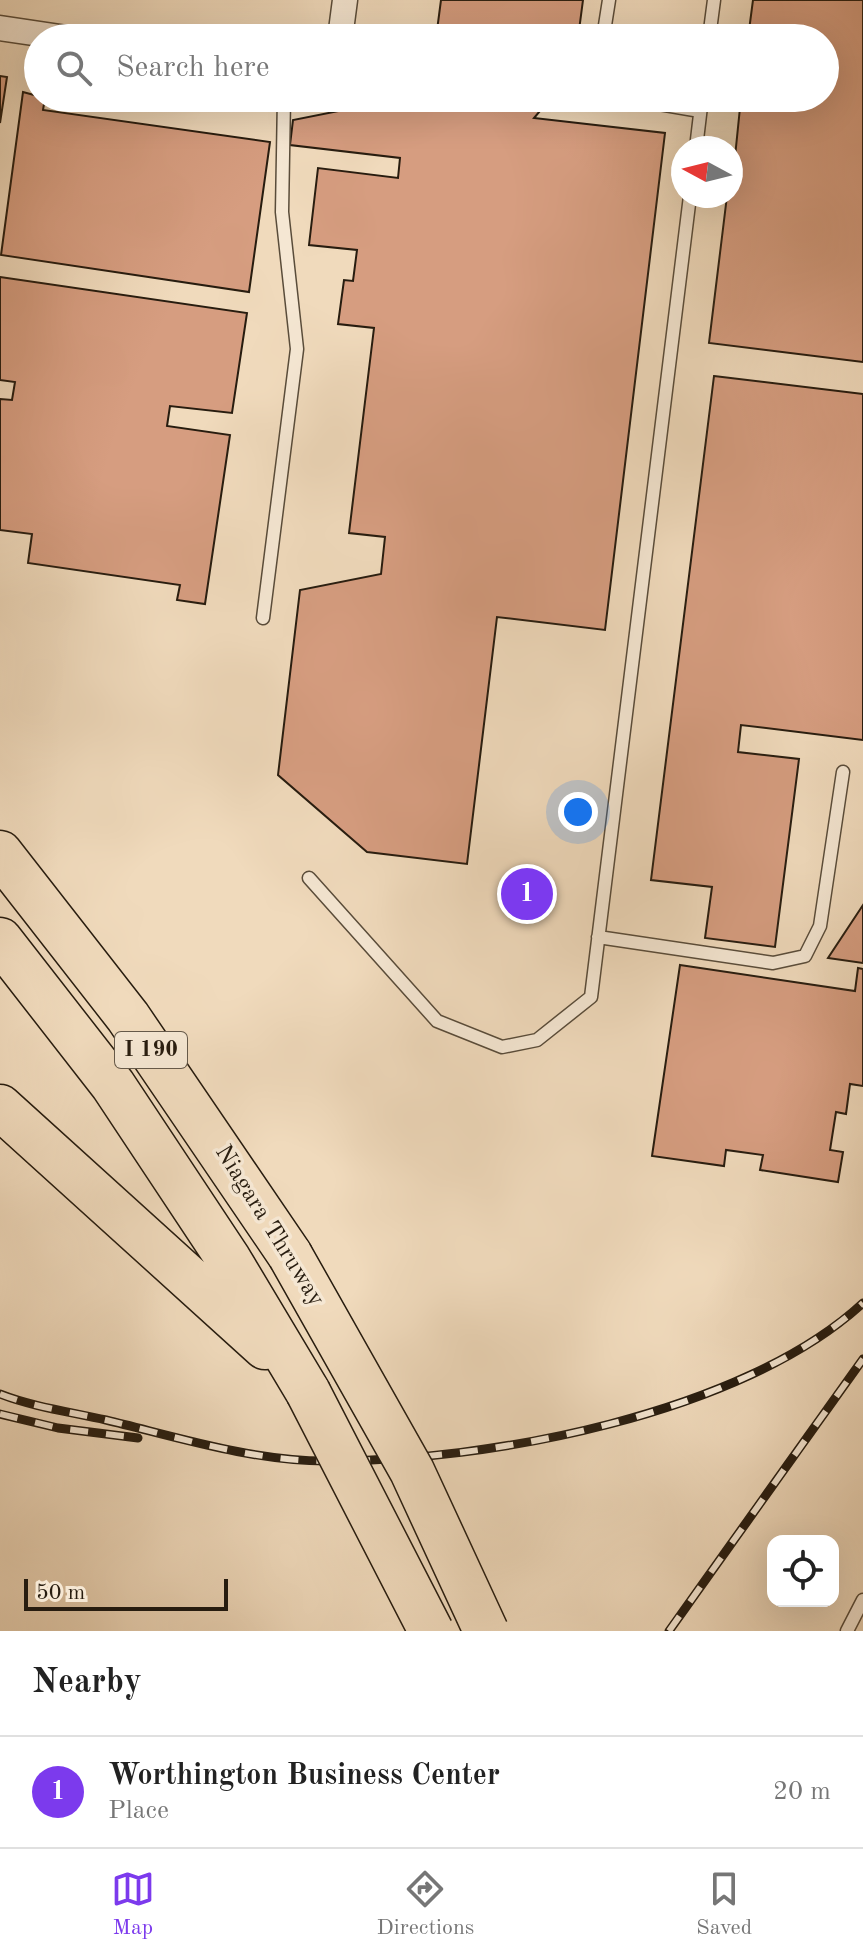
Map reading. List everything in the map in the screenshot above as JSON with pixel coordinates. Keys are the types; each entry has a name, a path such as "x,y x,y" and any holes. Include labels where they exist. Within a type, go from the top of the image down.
{"highway":[{"name":"Niagara Thruway","path":"0,853 128,1017 290,1255 412,1471 486,1631"},
{"name":"I 190","path":"0,940 113,1085 229,1260 308,1392 431,1631"},
{"path":"0,1107 255,1336 308,1392"}],"street":[{"path":"342,24 345,0"},
{"path":"0,28 24,32"}],"lane":[{"path":"605,24 609,0"},
{"path":"711,24 714,0"},
{"path":"263,618 297,349 282,212 284,112"},
{"path":"697,136 700,112"},
{"path":"309,878 437,1021 502,1047 537,1040 591,997 689,208"},
{"path":"598,937 773,963 805,956 820,926 843,772"},
{"path":"847,1631 863,1600"}],"building":[{"path":"441,0 583,0 580,24 438,24"},
{"path":"753,0 863,0 863,362 709,343 726,208 743,208 743,136 737,136 740,112 839,112 839,24 750,24"},
{"path":"0,76 7,77 0,123"},
{"path":"23,92 24,112 57,112 270,142 249,292 1,255"},
{"path":"333,112 539,112 534,118 665,133 605,630 497,617 467,864 367,852 278,775 300,590 381,574 385,537 349,533 374,328 338,324 344,280 353,281 357,250 309,245 318,168 398,178 400,158 290,145 293,120"},
{"path":"0,277 247,313 232,413 170,406 167,426 230,435 205,604 177,600 180,585 28,563 32,534 0,530 0,399 12,400 15,382 0,380"},
{"path":"714,376 863,394 863,740 741,725 738,752 799,759 775,947 705,938 712,887 651,880"},
{"path":"863,905 863,963 828,958"},
{"path":"680,965 855,991 858,968 863,969 863,1086 850,1084 846,1114 836,1112 830,1150 843,1152 838,1182 760,1170 763,1155 726,1150 724,1166 652,1156"}],"railway":[{"path":"0,1394 39,1406 270,1457 326,1461 461,1452 535,1441 610,1424 683,1402 751,1375 812,1342 863,1303"},
{"path":"669,1631 863,1359"},
{"path":"0,1414 58,1428 138,1438"}],"place":[{"name":"Worthington Business Center","path":"527,894"}]}
